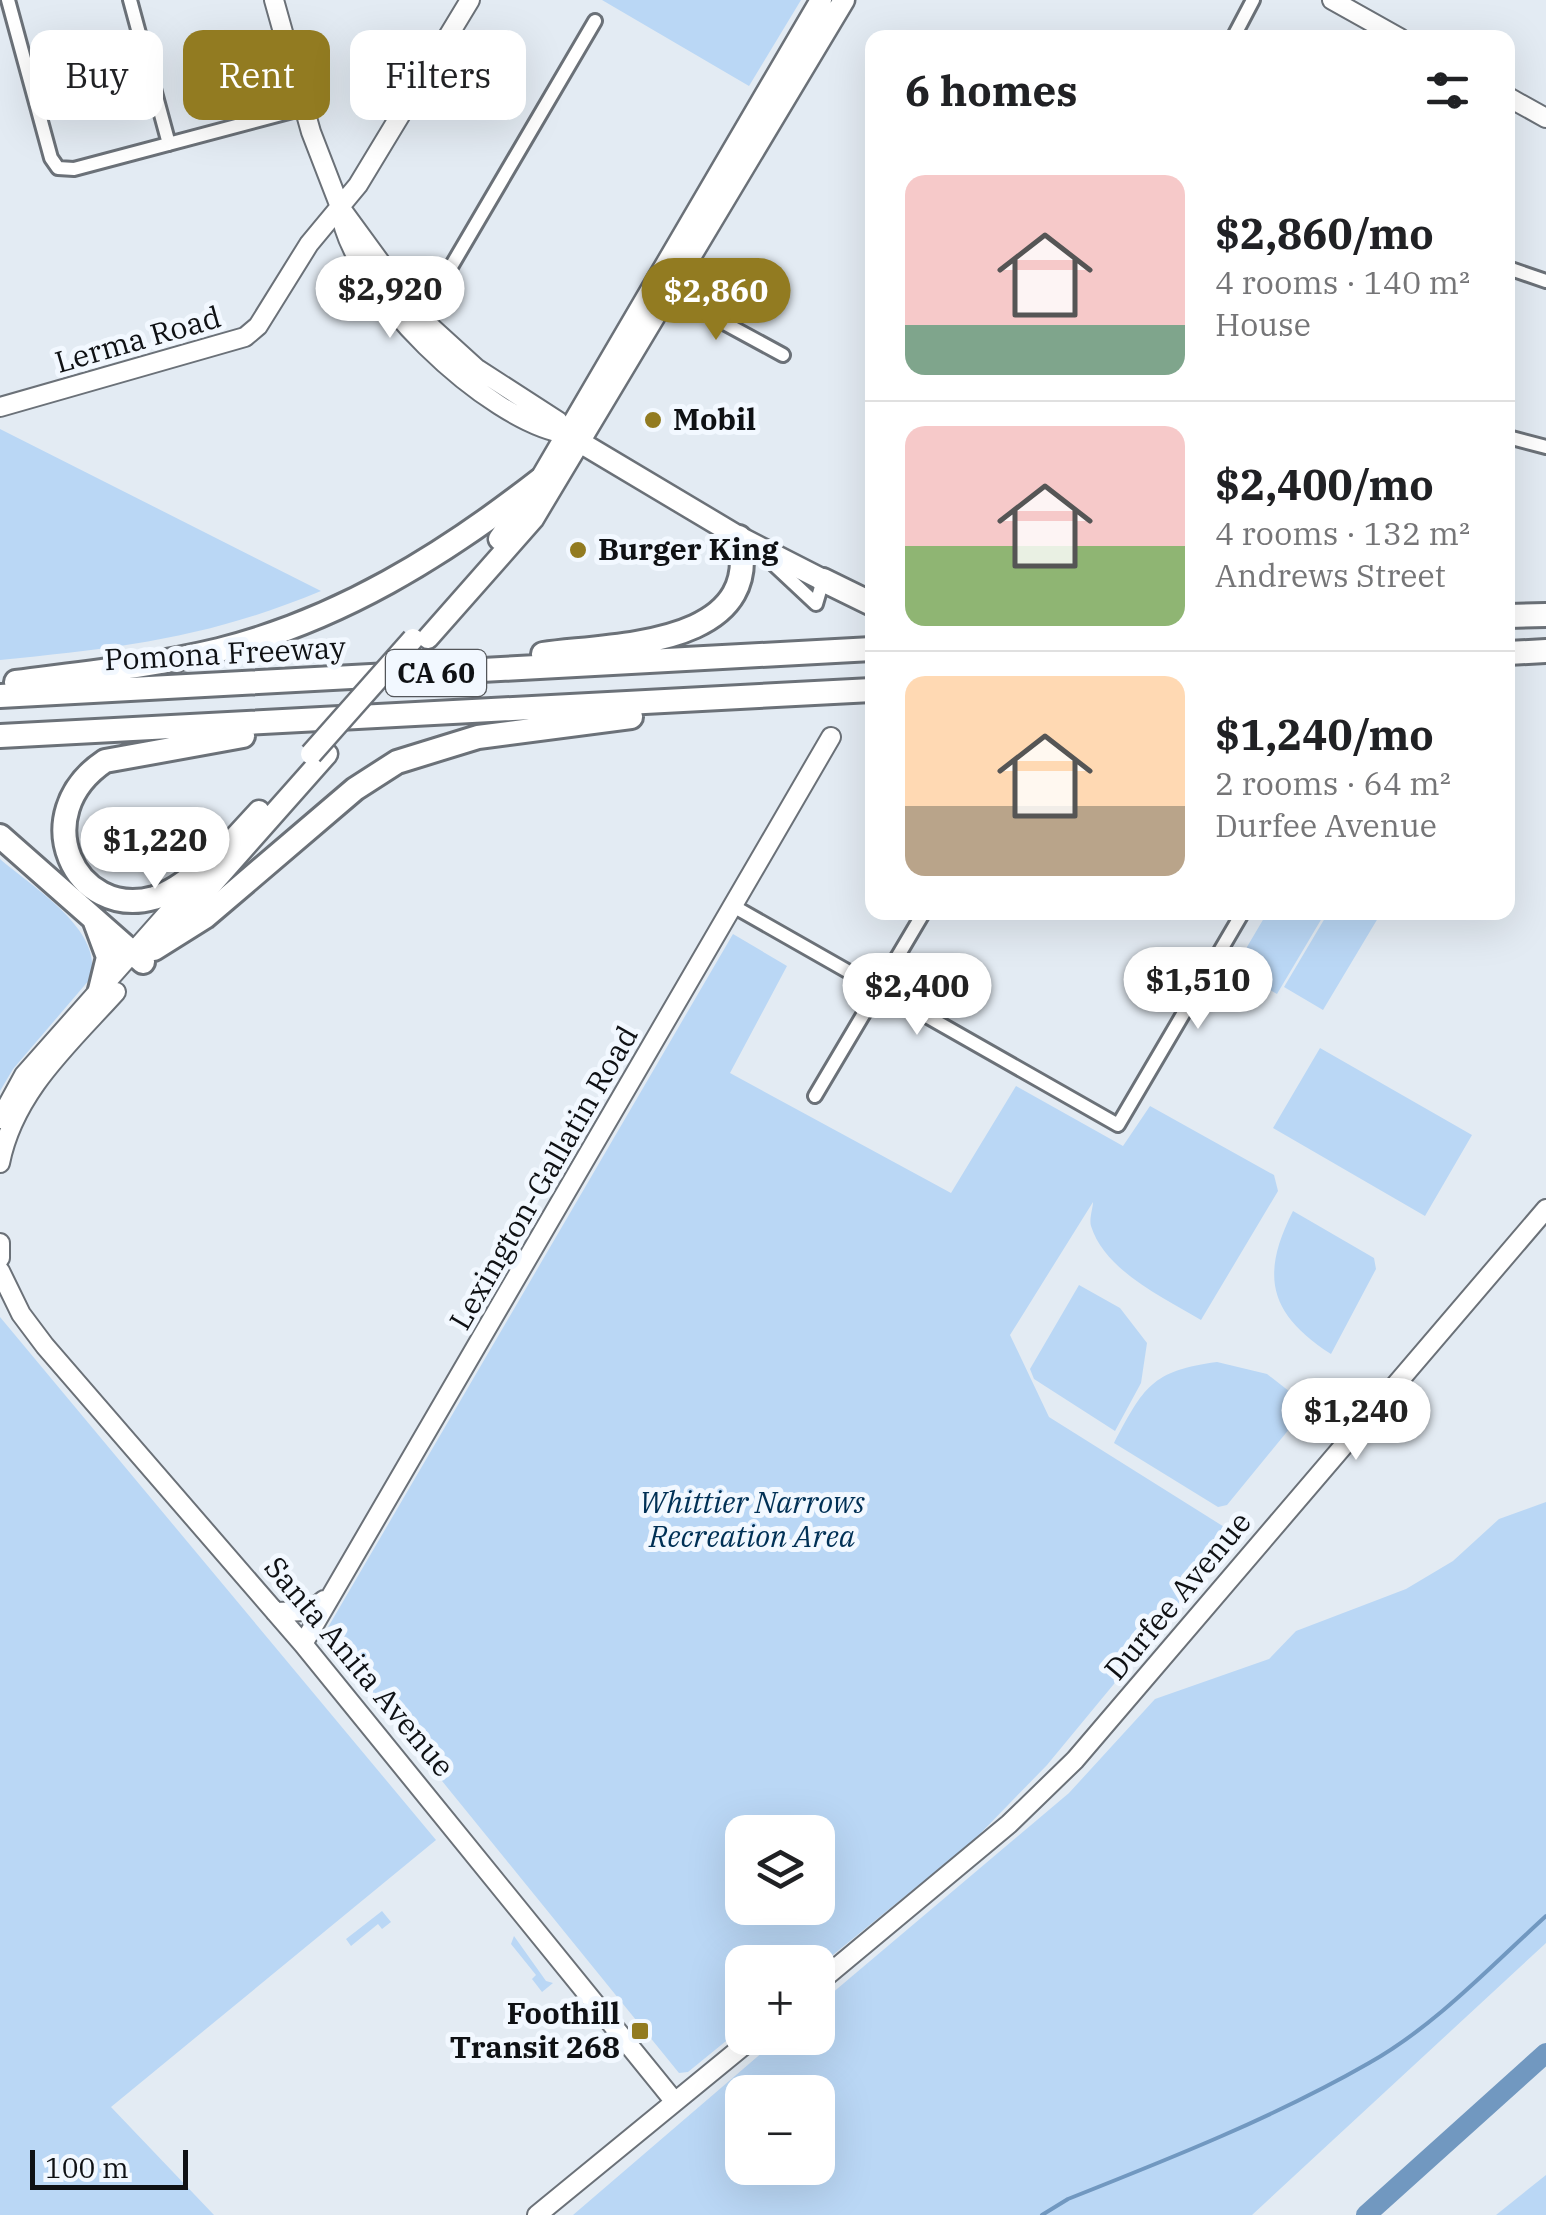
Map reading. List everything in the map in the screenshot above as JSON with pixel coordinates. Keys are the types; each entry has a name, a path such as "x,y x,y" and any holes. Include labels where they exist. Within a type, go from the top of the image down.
{"highway":[{"path":"0,684 175,660 235,645 302,621 392,581 498,514 540,480"},
{"path":"401,675 668,636 705,625 724,608 740,582 745,562 739,537"},
{"path":"823,580 865,601"},
{"path":"1515,616 1546,615"},
{"name":"Pomona Freeway","path":"0,696 865,649"},
{"path":"1515,653 1546,651"},
{"path":"0,836 94,919 144,955 205,917 354,789 420,752 522,730 862,691"},
{"name":"CA 60","path":"0,736 862,691"},
{"path":"213,861 170,892 151,899 97,890 74,866 64,836 66,803 86,774 126,754 378,716"},
{"path":"94,919 108,957 99,994"}],"main road":[{"path":"274,0 282,30"},
{"name":"Lerma Road","path":"0,407 245,338 258,326 309,244 358,185 470,0"},
{"path":"420,639 512,524 668,293 821,0"},
{"path":"0,1163 8,1131 34,1083 420,639 533,519 573,438 744,150 844,0"},
{"path":"1332,0 1372,30"},
{"path":"1515,101 1546,118"},
{"path":"308,120 340,207 342,234 400,318 451,368 527,411"},
{"path":"340,207 422,318 546,431 573,438 739,537 823,580"},
{"name":"Lexington-Gallatin Road","path":"302,1644 831,737"},
{"path":"0,1119 24,1076 99,994 144,955 213,861 319,754"},
{"name":"Durfee Avenue","path":"835,1970 1010,1824 1075,1760 1546,1209"},
{"path":"0,1243 0,1258"},
{"name":"Santa Anita Avenue","path":"0,1270 21,1314 45,1346 302,1644 675,2102"},
{"path":"275,1612 310,1610 333,1594"},
{"path":"536,2215 732,2055"}],"street":[{"path":"8,0 51,158 58,168 74,169 259,120"},
{"path":"130,0 170,144"},
{"path":"1237,30 1253,0"},
{"path":"422,318 595,20"},
{"path":"1515,270 1546,281"},
{"path":"668,293 783,355"},
{"path":"1515,440 1546,447"},
{"path":"733,906 1118,1125 1237,920"},
{"path":"815,1096 919,920"}],"green space":[{"path":"602,0 801,0 749,86"},
{"path":"0,429 321,591 240,620 163,639 0,660"},
{"path":"0,859 63,911 87,944 92,961 90,979 13,1069 0,1091"},
{"path":"1263,920 1321,920 1277,994 1234,969"},
{"path":"1324,920 1377,920 1323,1010 1284,987"},
{"name":"Whittier Narrows Recreation Area","path":"733,934 787,966 730,1073 951,1193 1016,1086 1123,1146 1150,1106 1274,1175 1278,1191 1201,1320 1137,1282 1109,1257 1091,1226 1093,1202 1010,1335 1049,1417 1237,1535 1047,1765 973,1841 835,1953 835,1945 725,1945 725,2042 688,2072 679,2073 326,1638 327,1629"},
{"path":"1320,1048 1472,1135 1425,1216 1273,1128"},
{"path":"1293,1211 1374,1258 1376,1269 1331,1354 1294,1324 1276,1292 1276,1255"},
{"path":"1079,1285 1120,1308 1147,1343 1141,1383 1115,1431 1034,1379 1030,1369"},
{"path":"0,1317 436,1840 111,2107 214,2215 0,2215"},
{"path":"1217,1362 1267,1374 1308,1406 1227,1505 1218,1507 1114,1443 1133,1408 1152,1385 1177,1371"},
{"path":"1546,1502 1546,1943 1252,2215 573,2215 725,2084 725,2185 835,2185 835,2075 736,2075 759,2055 835,2055 835,1991 1069,1793 1155,1699 1269,1659 1296,1631 1406,1589 1453,1561 1499,1519"},
{"path":"382,1911 391,1922 382,1929 378,1924 351,1946 346,1939"},
{"path":"514,1936 546,1981 553,1983 542,1992 532,1979 536,1975 511,1944"},
{"path":"1546,2175 1546,2215 1496,2215"}],"waterway":[{"path":"1042,2215 1068,2199 1259,2119 1369,2063 1440,2013 1546,1916"},
{"path":"1366,2215 1546,2053"}],"place":[{"name":"Mobil","path":"653,420"},
{"name":"Burger King","path":"578,550"},
{"name":"Foothill Transit 268","path":"640,2031"}]}
